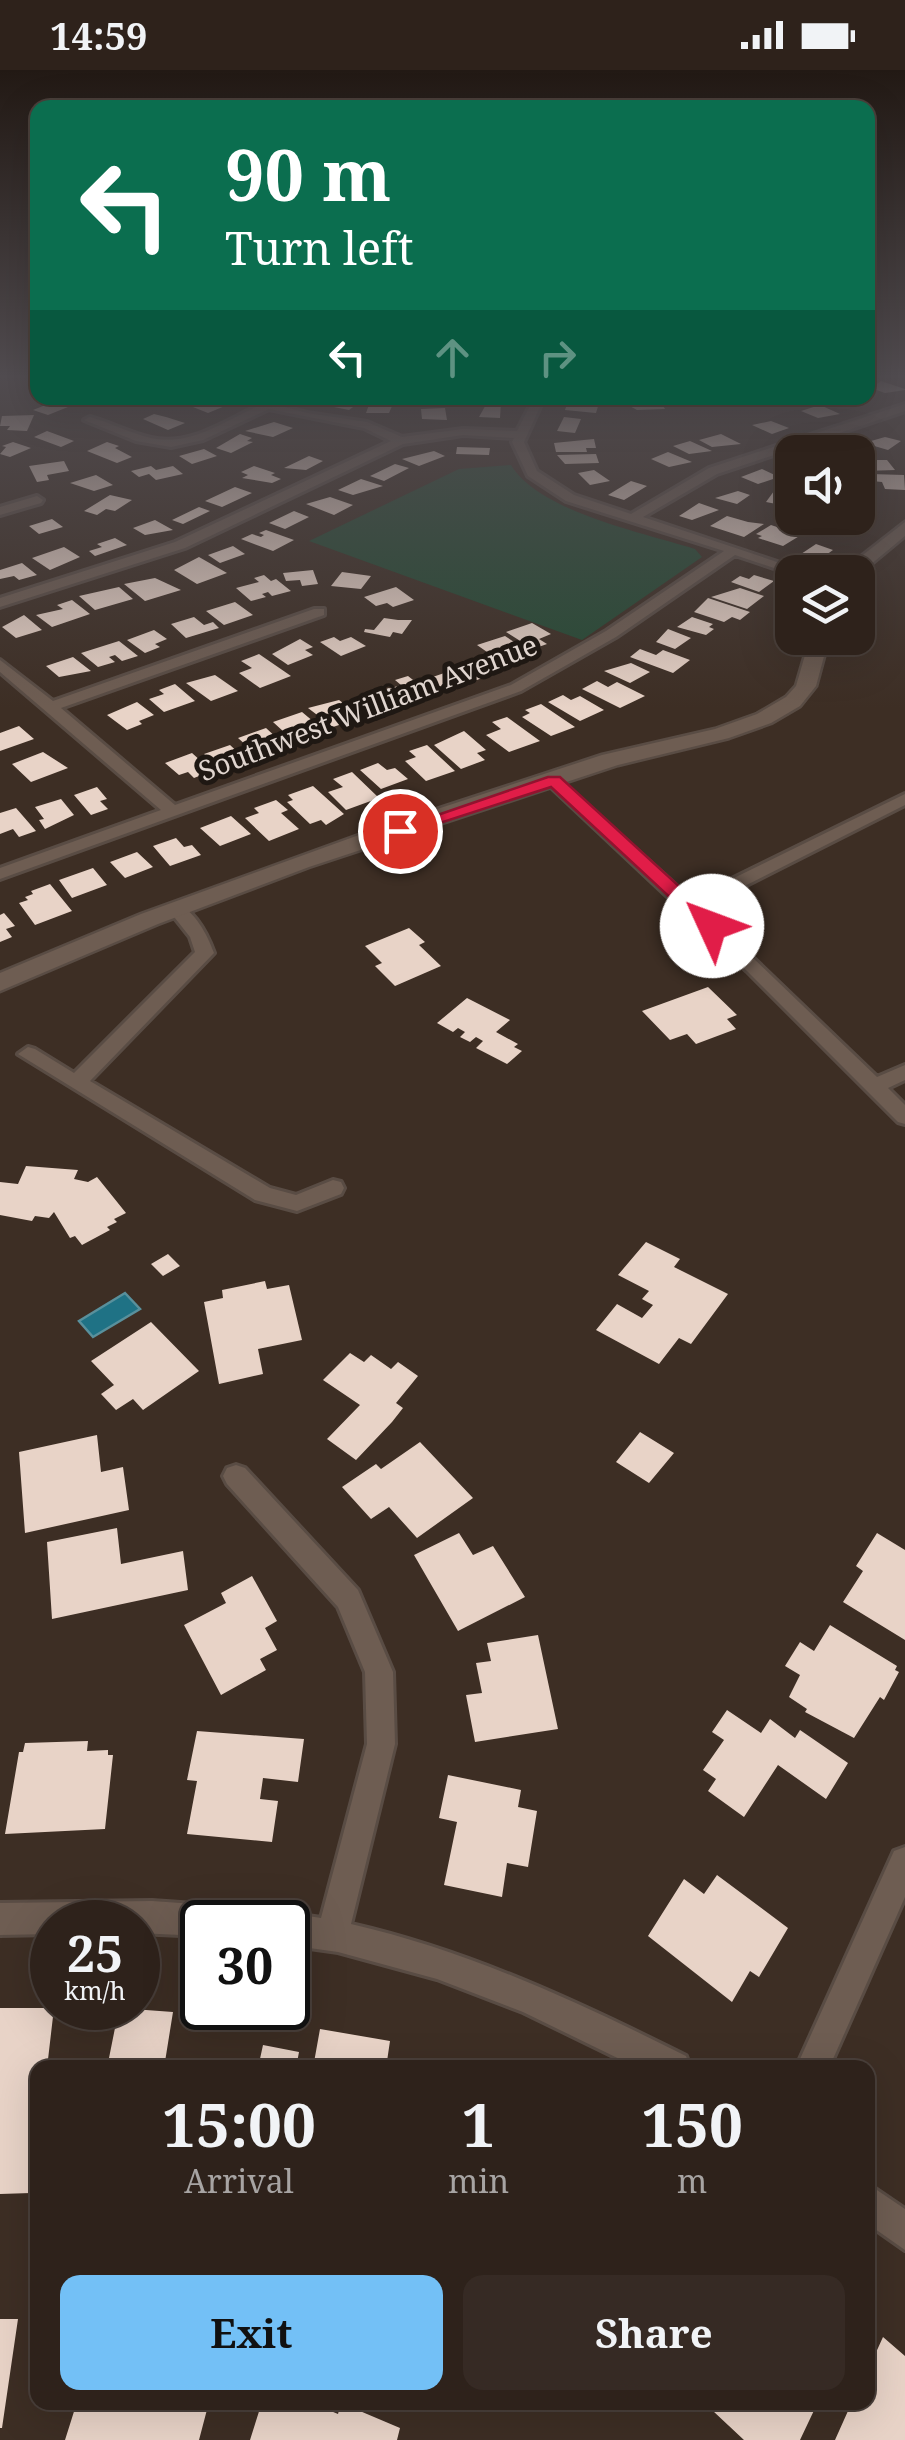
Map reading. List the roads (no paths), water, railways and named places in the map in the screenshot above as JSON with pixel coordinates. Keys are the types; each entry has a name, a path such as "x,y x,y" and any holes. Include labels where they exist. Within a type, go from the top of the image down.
{"main road":[{"path":"871,555 905,527"},
{"path":"0,983 176,908 610,760 768,717 796,700 809,683 816,655"}],"street":[{"path":"0,603 180,545 302,487"},
{"path":"551,487 570,498 631,520 775,564"},
{"path":"631,520 686,487"},
{"path":"0,512 37,500"},
{"name":"Southwest William Avenue","path":"0,874 516,688 596,644 732,551"},
{"path":"51,707 319,612"},
{"path":"0,664 172,810"},
{"path":"554,781 691,906 905,1117"},
{"path":"691,906 905,799"},
{"path":"76,1083 205,953 199,936 176,908"},
{"path":"28,1054 262,1194 297,1203 333,1188"},
{"path":"874,1086 905,1072"},
{"path":"236,1476 348,1599 380,1672 382,1744 333,1934"},
{"path":"816,2060 905,1862"},
{"path":"0,1919 180,1918"},
{"path":"310,1931 333,1934 557,2008 658,2060"},
{"path":"875,2208 905,2232"}],"water":[{"path":"125,1293 140,1309 93,1337 79,1321"}]}
